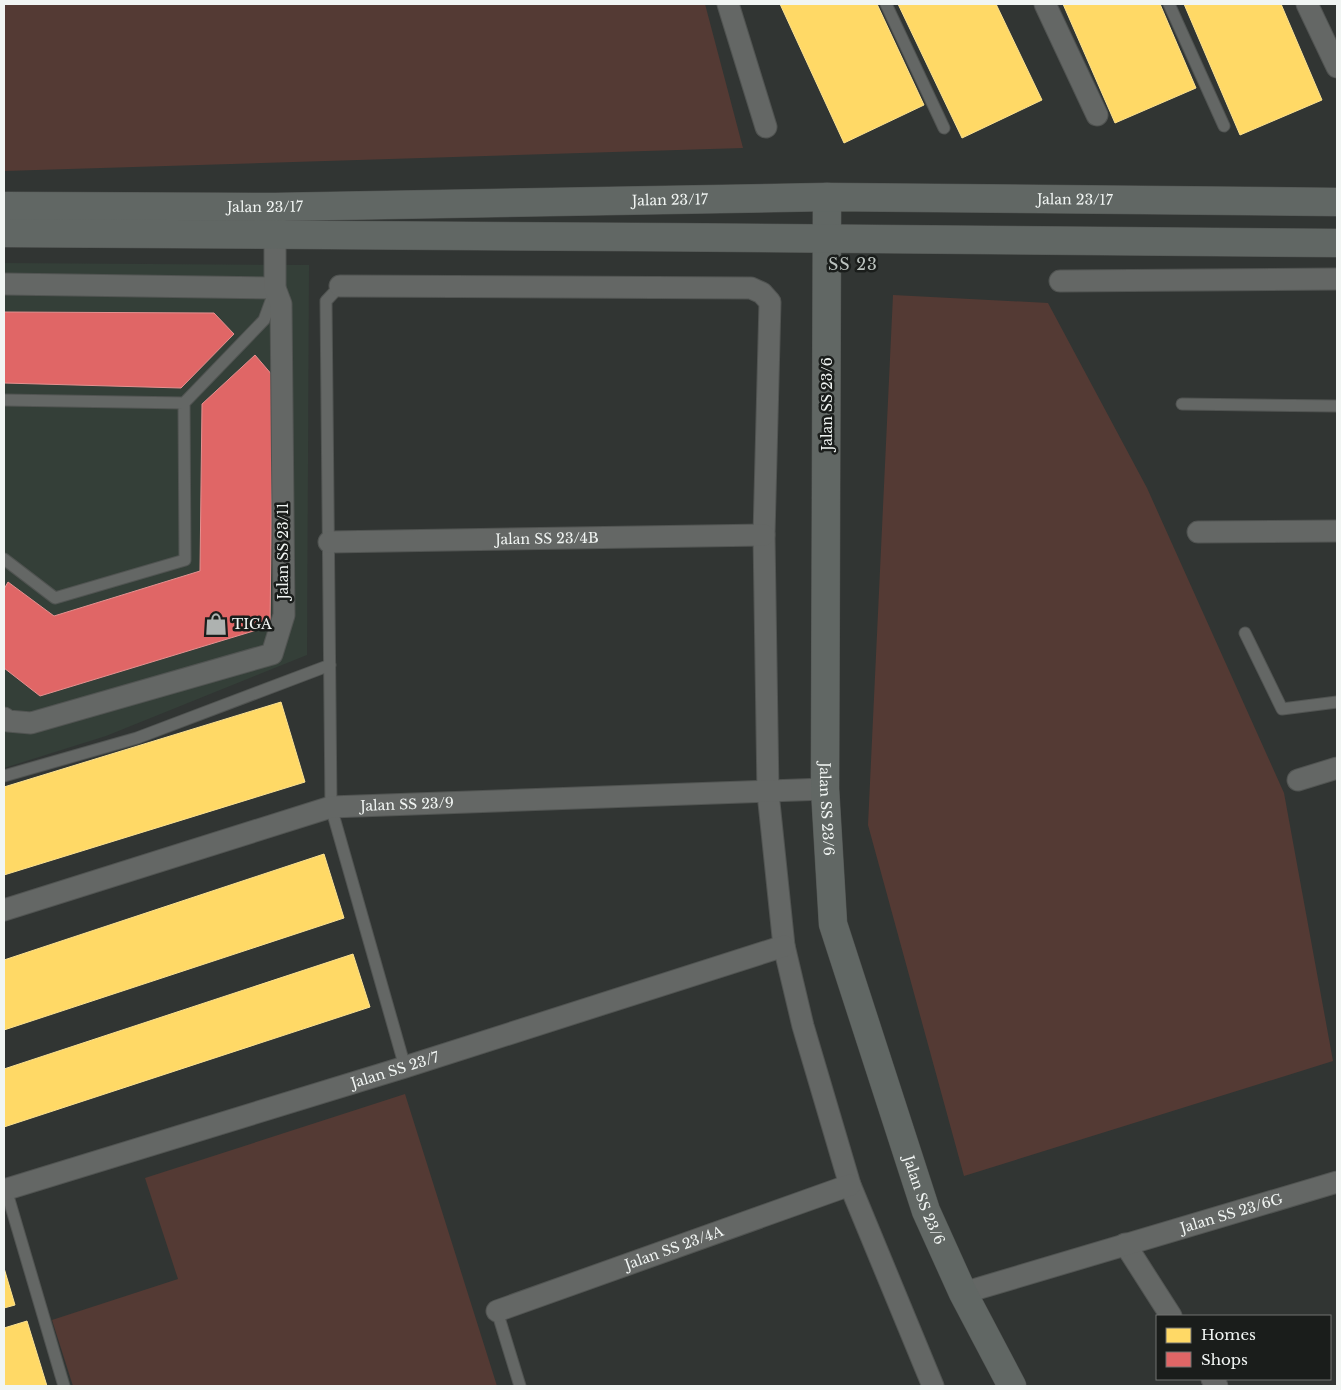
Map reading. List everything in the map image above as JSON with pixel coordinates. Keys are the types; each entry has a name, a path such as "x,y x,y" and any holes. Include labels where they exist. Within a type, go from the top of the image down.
{"street":[{"path":"728,4 766,127"},
{"path":"1044,4 1096,115"},
{"path":"1307,4 1337,68"},
{"name":"Jalan 23/17","path":"4,206 275,207 827,197 1337,202"},
{"name":"Jalan SS 23/6","path":"827,197 825,789 833,924 926,1211 1008,1385"},
{"name":"Jalan SS 23/11","path":"4,718 8,721 31,723 272,654 284,615 281,304 276,288 275,207"},
{"path":"4,233 274,236 828,236 1337,243"},
{"path":"1060,280 1337,279"},
{"path":"4,284 276,288"},
{"path":"340,286 751,288 762,293 770,302 764,535 768,793 784,946 803,1026 850,1185 933,1386"},
{"path":"1198,532 1337,531"},
{"name":"Jalan SS 23/4B","path":"329,542 764,535"},
{"path":"1298,780 1337,768"},
{"name":"Jalan SS 23/9","path":"4,910 331,808 768,793 825,789"},
{"name":"Jalan SS 23/7","path":"4,1187 405,1067 784,946"},
{"name":"Jalan SS 23/6G","path":"963,1293 1337,1182"},
{"name":"Jalan SS 23/4A","path":"498,1311 850,1185"},
{"path":"1125,1244 1171,1315"}],"lane":[{"path":"886,4 944,128"},
{"path":"1169,4 1224,126"},
{"path":"340,286 326,300 331,808 405,1067"},
{"path":"4,559 55,598 185,560 184,403 264,320 276,288"},
{"path":"4,400 184,403"},
{"path":"1182,404 1337,406"},
{"path":"1245,633 1282,709 1337,702"},
{"path":"4,776 137,738 330,665"},
{"path":"4,1187 64,1386"},
{"path":"498,1311 520,1386"}],"shaded area":[{"path":"4,4 705,4 743,148 4,171"},
{"path":"4,263 309,265 307,655 106,736 4,768"},
{"path":"893,295 1048,303 1147,488 1284,793 1333,1061 964,1176 868,825"},
{"path":"405,1094 497,1386 73,1386 52,1320 178,1279 145,1178"}],"building: Homes":[{"path":"780,4 877,4 924,105 844,143"},
{"path":"898,4 996,4 1042,100 962,138"},
{"path":"1063,4 1160,4 1196,88 1115,123"},
{"path":"1184,4 1281,4 1322,100 1240,135"},
{"path":"281,702 305,782 4,875 4,787"},
{"path":"324,854 344,918 4,1030 4,960"},
{"path":"353,954 370,1007 4,1127 4,1069"},
{"path":"4,1268 15,1305 4,1308"},
{"path":"27,1321 47,1386 4,1386 4,1328"}],"building: Shops":[{"path":"4,312 214,313 234,334 181,388 4,383"},
{"path":"255,355 273,376 270,626 40,696 4,668 4,589 8,582 54,616 200,571 202,404"}],"place":[{"name":"TIGA","path":"216,624"}],"district":[{"name":"SS 23","path":"853,264"}]}
